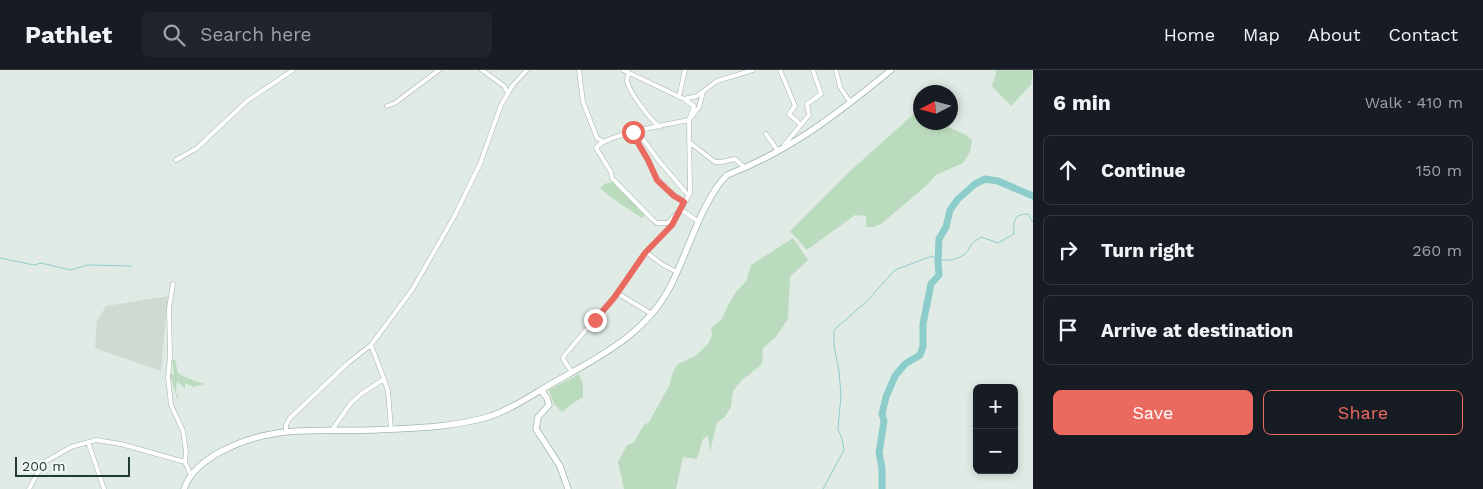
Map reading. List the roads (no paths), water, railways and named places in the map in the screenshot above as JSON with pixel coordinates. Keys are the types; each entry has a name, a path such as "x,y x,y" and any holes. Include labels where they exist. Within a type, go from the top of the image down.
{"main road":[{"path":"184,489 191,476 206,460 235,444 264,434 439,426 476,420 493,415 512,406 589,364 632,335 653,315 665,298 678,272 699,222 721,181 727,175 778,152 818,128 891,70"},
{"path":"542,390 549,405 538,417 536,429 560,466 568,489"}],"street":[{"path":"176,160 197,148 247,100 293,70"},
{"path":"387,106 395,103 439,70"},
{"path":"482,70 504,86 508,93"},
{"path":"286,432 286,425 290,418 371,345 412,290 450,224 480,164 496,116 508,93 526,70"},
{"path":"580,70 583,102 597,138 604,142"},
{"path":"572,372 563,359 564,356 617,293 646,252 672,225 688,195 690,187 689,120 694,106 682,98 623,70"},
{"path":"682,98 685,70"},
{"path":"682,98 692,97 703,92 717,81 753,70"},
{"path":"780,70 794,106 789,114 801,125"},
{"path":"766,134 778,152 809,115 807,104 821,94 813,70"},
{"path":"836,70 840,87 850,102"},
{"path":"628,72 627,80 635,96 660,127"},
{"path":"680,210 668,222 657,223 612,178 611,172 596,148 604,142 635,131 689,120 698,107 703,92"},
{"path":"635,131 688,195"},
{"path":"635,131 638,143 657,180 674,196 684,202"},
{"path":"689,142 715,162 736,159 745,168"},
{"path":"680,210 699,222"},
{"path":"646,252 663,265 678,272"},
{"path":"173,284 170,308 168,377 171,405 183,431 186,462 191,476"},
{"path":"617,293 653,315"},
{"path":"371,345 388,391 391,429"},
{"path":"332,430 351,403 384,379"},
{"path":"30,489 43,463 71,447 88,442 105,441 121,444 186,462"},
{"path":"88,442 104,489"}],"waterway":[{"path":"882,489 882,468 879,453 884,421 882,414 886,397 895,376 905,364 920,355 923,347 923,324 931,284 939,275 939,239 946,227 950,210 958,199 975,184 985,179 998,181 1033,196"},
{"path":"823,489 844,450 838,429 841,395 834,346 834,330 867,301 895,270 932,256 940,260 955,259 967,252 971,245 981,237 998,243 1014,234 1014,222 1020,215 1028,214 1033,222"},
{"path":"0,258 34,265 41,263 70,270 88,265 131,266"}]}
